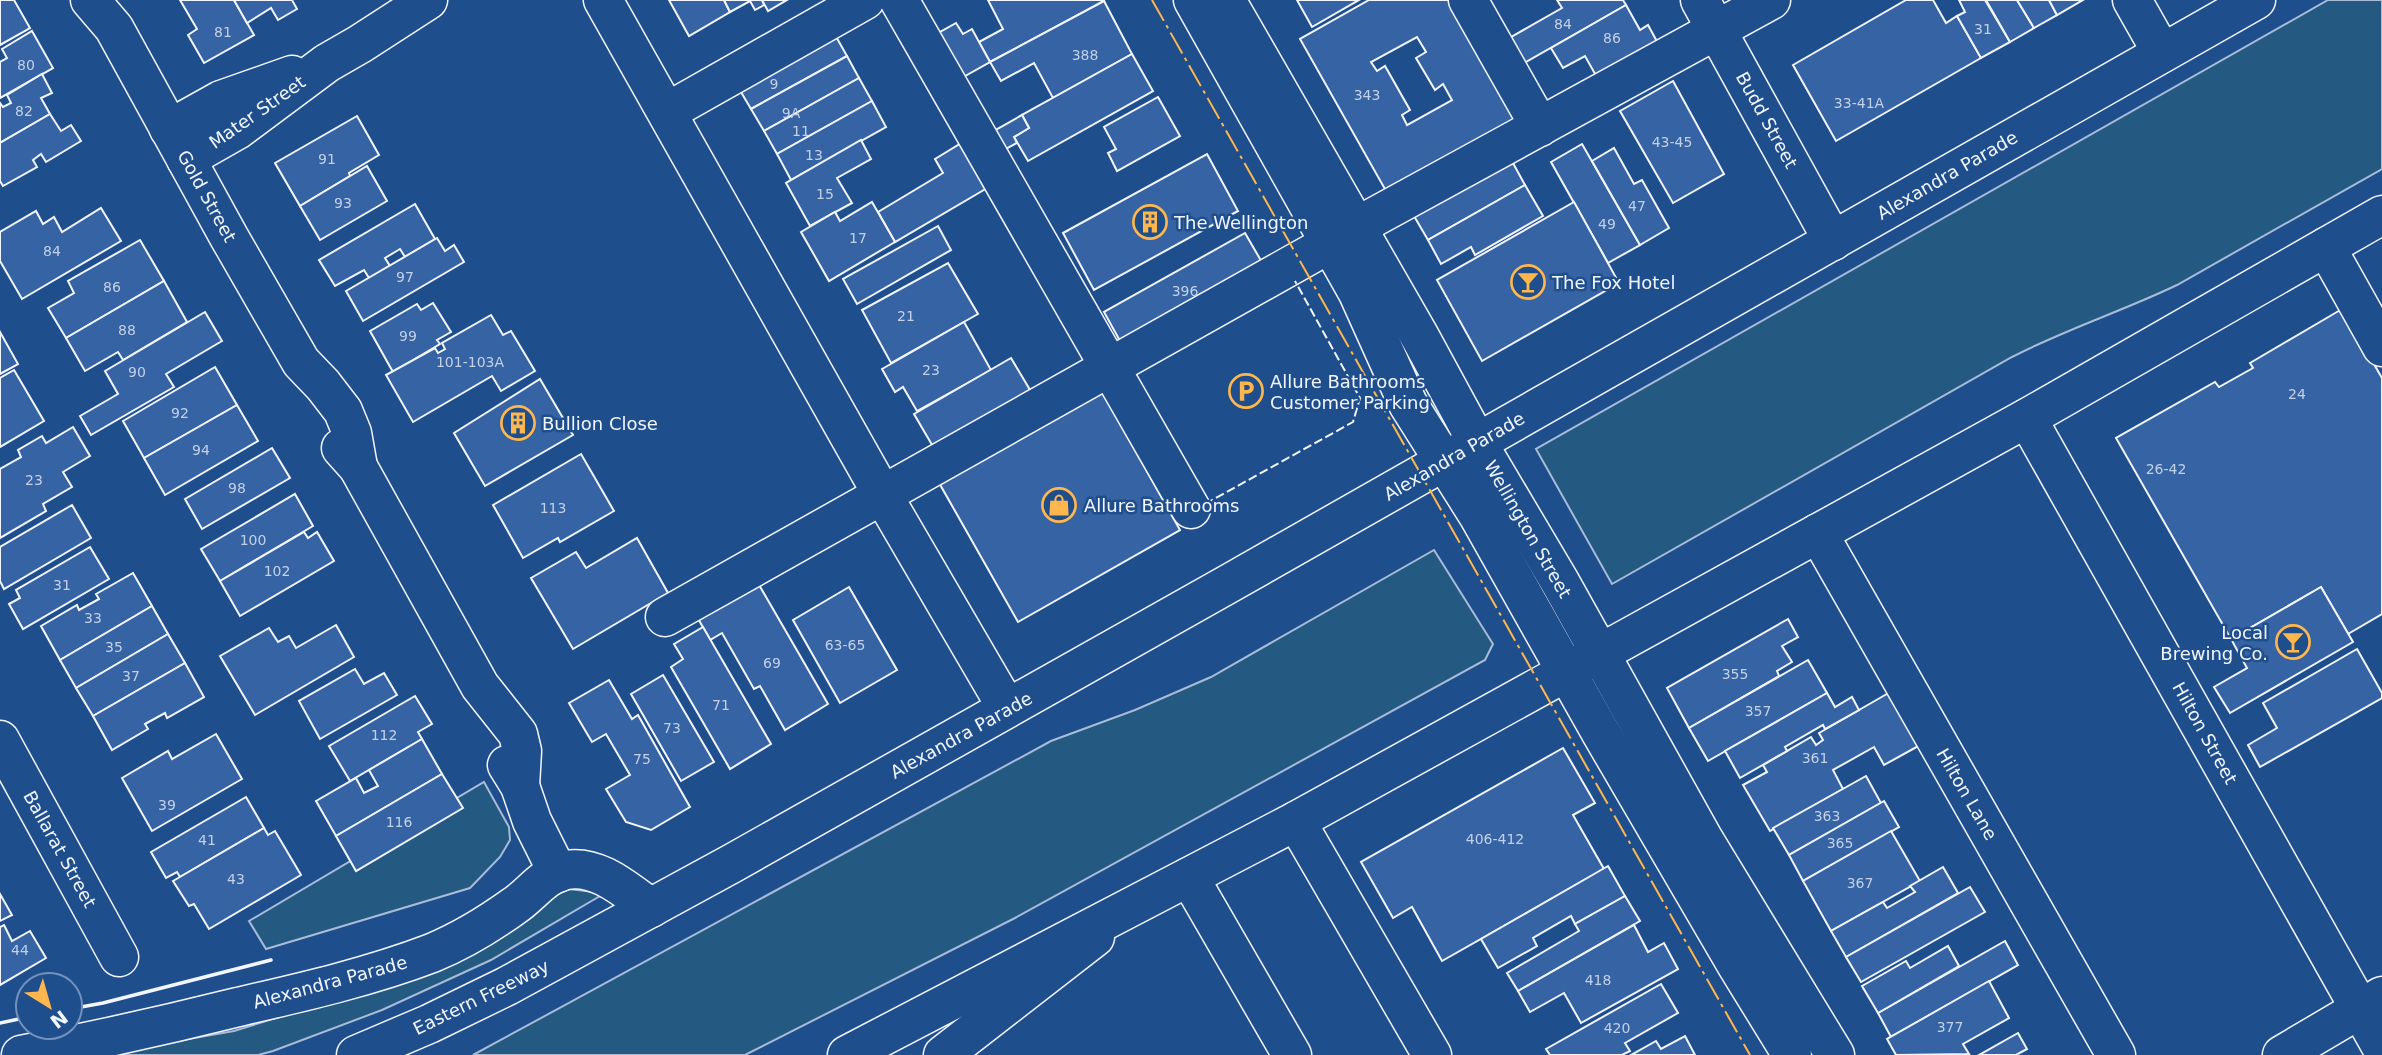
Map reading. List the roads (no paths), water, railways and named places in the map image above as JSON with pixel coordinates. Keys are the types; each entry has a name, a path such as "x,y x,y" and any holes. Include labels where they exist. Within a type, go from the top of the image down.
{"main road":[{"name":"Gold Street","path":"90,0 112,14 178,144 301,362 308,395 322,424 358,467 480,686 495,748 520,786 532,821 558,873"},
{"name":"Mater Street","path":"178,144 237,130 327,63 428,0"},
{"path":"603,0 882,494 1007,708"},
{"path":"667,112 865,0"},
{"path":"899,0 1191,509"},
{"name":"Wellington Street","path":"1193,0 1477,442 1704,840 1835,1055"},
{"name":"Wellington Street","path":"1226,0 1343,235 1369,313 1408,404 1478,515 1791,1055"},
{"path":"1468,0 1540,127"},
{"path":"665,617 1540,127 1709,15 1771,0"},
{"path":"2132,0 2162,53"},
{"name":"Alexandra Parade","path":"567,954 1445,462 2256,0"},
{"name":"Budd Street","path":"1709,15 1833,240"},
{"path":"847,1055 1296,821 2027,418 2382,215"},
{"path":"2326,247 2382,347"},
{"name":"Hilton Street","path":"2027,418 2371,1003 2382,1048"},
{"name":"Hilton Lane","path":"1818,533 2116,1055"},
{"name":"Ballarat Street","path":"0,740 119,957"},
{"path":"1296,821 1432,1055"},
{"path":"558,873 576,870 597,874 651,908"},
{"name":"Alexandra Parade","path":"21,1055 106,1039 391,969 478,930 519,904 544,880 558,873"},
{"path":"1189,877 1292,1055"},
{"path":"943,1055 1146,897"},
{"name":"Eastern Freeway","path":"356,1055 429,1024 567,954"},
{"path":"2282,1055 2371,1003"}],"place":[{"name":"The Wellington","path":"1150,222"},
{"name":"The Fox Hotel","path":"1528,282"},
{"name":"Allure Bathrooms Customer Parking","path":"1246,391"},
{"name":"Bullion Close","path":"518,423"},
{"name":"Allure Bathrooms","path":"1059,505"},
{"name":"Local Brewing Co.","path":"2293,642"}]}
